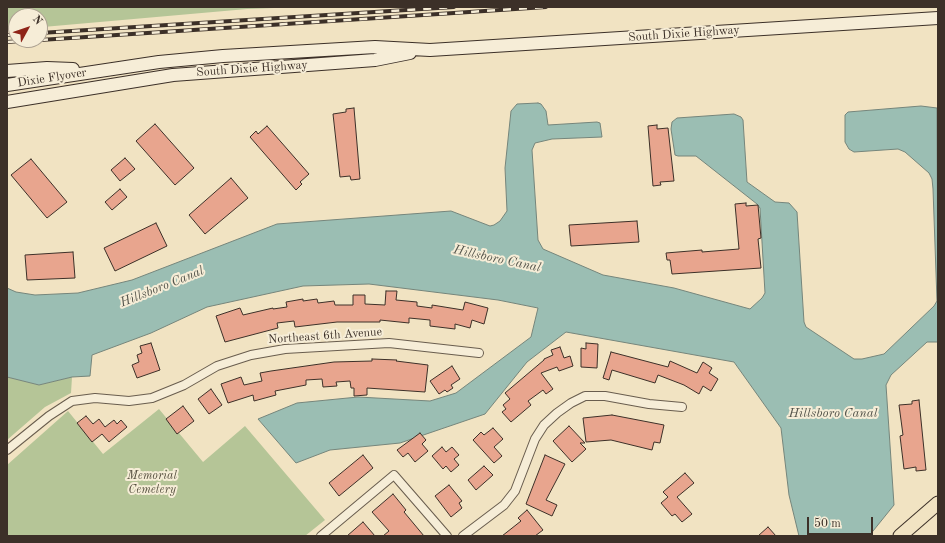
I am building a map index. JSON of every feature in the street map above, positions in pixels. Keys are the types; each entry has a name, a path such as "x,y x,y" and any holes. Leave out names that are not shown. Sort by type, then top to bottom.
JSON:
{"main road":[{"name":"South Dixie Highway","path":"98,71 191,59 374,47 430,50 938,18"},
{"name":"South Dixie Highway","path":"75,90 174,75 375,60 430,50"},
{"path":"7,71 47,68 98,71"},
{"path":"75,90 78,84 98,71"},
{"name":"Dixie Flyover","path":"7,85 98,71"},
{"name":"Dixie Flyover","path":"7,102 75,90"},
{"path":"900,536 938,503"}],"street":[{"name":"Northeast 6th Avenue","path":"7,450 49,416 72,401 95,398 130,401 152,398 184,385 217,366 252,355 285,350 389,343 479,353"},
{"path":"463,536 504,505 515,491 535,439 544,425 571,403 585,396 605,396 649,404 682,407"},
{"path":"321,536 394,475 447,536"}],"green space":[{"path":"7,7 301,7 247,9 48,27 48,8 8,8 7,27"},
{"path":"7,377 39,385 72,377 71,393 45,407 7,440"},
{"name":"Memorial Cemetery","path":"159,409 203,462 245,426 325,520 305,536 7,536 7,465 68,411 103,454"}],"water":[{"name":"Hillsboro Canal","path":"517,104 541,104 546,111 548,125 597,122 600,123 602,137 552,139 535,143 532,150 538,240 543,249 603,275 674,288 750,309 762,298 765,293 760,208 757,204 696,156 675,155 671,129 672,122 677,118 734,114 741,117 743,120 747,182 775,202 789,203 797,212 804,322 806,327 854,359 862,359 884,354 934,306 937,301 933,189 932,179 929,173 905,152 898,149 854,152 849,149 845,142 845,115 848,112 921,106 937,108 938,342 927,342 891,375 886,385 894,505 869,536 799,536 789,495 781,428 734,362 566,332 527,362 485,414 400,443 330,450 296,463 258,419 297,403 358,397 430,401 456,393 531,337 538,308 498,300 369,284 303,286 207,307 151,333 92,355 90,376 72,377 39,385 7,377 7,288 16,292 35,295 78,293 132,280 277,224 451,211 490,226 494,225 500,221 507,211 505,168 511,111"}],"building":[{"path":"354,108 360,179 351,180 350,176 340,177 333,114 346,112 346,109"},
{"path":"155,124 194,168 175,185 136,141"},
{"path":"657,125 657,129 668,128 674,181 660,182 661,185 653,186 648,126"},
{"path":"267,126 309,174 300,182 302,184 296,190 250,137 256,131 258,134"},
{"path":"125,158 135,169 120,181 111,170"},
{"path":"31,159 67,202 47,218 11,175"},
{"path":"231,178 248,198 205,234 189,215"},
{"path":"120,189 127,197 112,210 105,202"},
{"path":"746,203 746,206 758,205 761,238 758,239 761,268 672,274 670,260 667,260 666,253 739,249 735,204"},
{"path":"637,221 639,242 571,246 569,225"},
{"path":"156,223 167,246 115,271 104,248"},
{"path":"73,252 75,278 27,280 25,255"},
{"path":"386,291 397,291 396,300 417,302 417,306 432,308 432,305 463,310 465,302 488,308 484,324 472,320 470,328 455,324 455,329 430,326 430,320 409,318 409,323 380,320 380,322 337,322 295,327 294,321 277,323 278,328 225,342 216,316 240,308 243,315 273,308 287,307 286,302 303,299 303,301 317,299 318,303 334,301 335,305 353,305 353,295 365,295 365,304 385,305"},
{"path":"151,343 160,370 137,378 132,365 139,362 137,355 142,353 140,346"},
{"path":"586,343 598,344 597,368 581,367 581,348 586,349"},
{"path":"560,347 564,358 570,356 573,366 559,371 557,367 541,373 553,389 546,394 543,390 528,401 531,405 511,422 502,412 506,409 503,405 510,399 505,393 544,359 553,355 551,350"},
{"path":"611,352 668,367 670,361 697,373 703,362 712,368 709,373 718,379 711,391 703,386 699,394 684,385 658,375 655,383 612,370 609,380 603,378"},
{"path":"372,359 397,360 396,361 428,365 425,392 367,388 367,395 354,396 354,388 351,388 350,381 336,382 337,386 323,387 322,379 306,380 306,385 275,391 276,395 254,401 253,395 228,403 221,384 241,377 244,385 262,381 260,373 334,362 372,361"},
{"path":"452,366 460,379 451,385 453,388 447,392 445,390 439,394 430,381"},
{"path":"211,389 222,405 209,414 198,399"},
{"path":"919,400 926,470 916,471 916,467 904,469 900,436 903,435 899,405 912,404 912,401"},
{"path":"183,406 194,421 177,434 166,419"},
{"path":"612,415 664,425 660,443 654,442 652,450 611,440 586,442 583,418"},
{"path":"86,416 93,424 99,419 105,427 114,420 117,424 121,420 127,427 109,442 102,434 92,442 77,423"},
{"path":"569,426 585,443 580,443 586,449 572,462 553,441"},
{"path":"493,428 503,439 494,447 502,456 494,463 473,440 481,432 484,435"},
{"path":"420,433 426,440 422,444 428,451 415,462 408,453 403,457 397,450"},
{"path":"442,447 446,452 452,447 459,455 454,459 459,465 451,472 446,466 443,469 432,456"},
{"path":"363,455 373,468 339,496 329,483"},
{"path":"545,455 565,464 546,500 557,505 552,516 526,504"},
{"path":"484,466 493,475 476,490 468,480"},
{"path":"685,473 694,483 677,497 692,514 682,522 675,514 672,516 661,503 668,497 663,492"},
{"path":"449,485 462,501 459,503 462,508 451,517 435,496"},
{"path":"393,494 406,510 404,512 424,536 383,536 389,531 372,512"},
{"path":"527,510 543,530 535,536 502,536 521,521 518,518"},
{"path":"363,522 375,536 347,536"},
{"path":"768,527 776,536 758,536"}],"railway":[{"path":"48,32 454,7"},
{"path":"48,39 546,7"}]}
